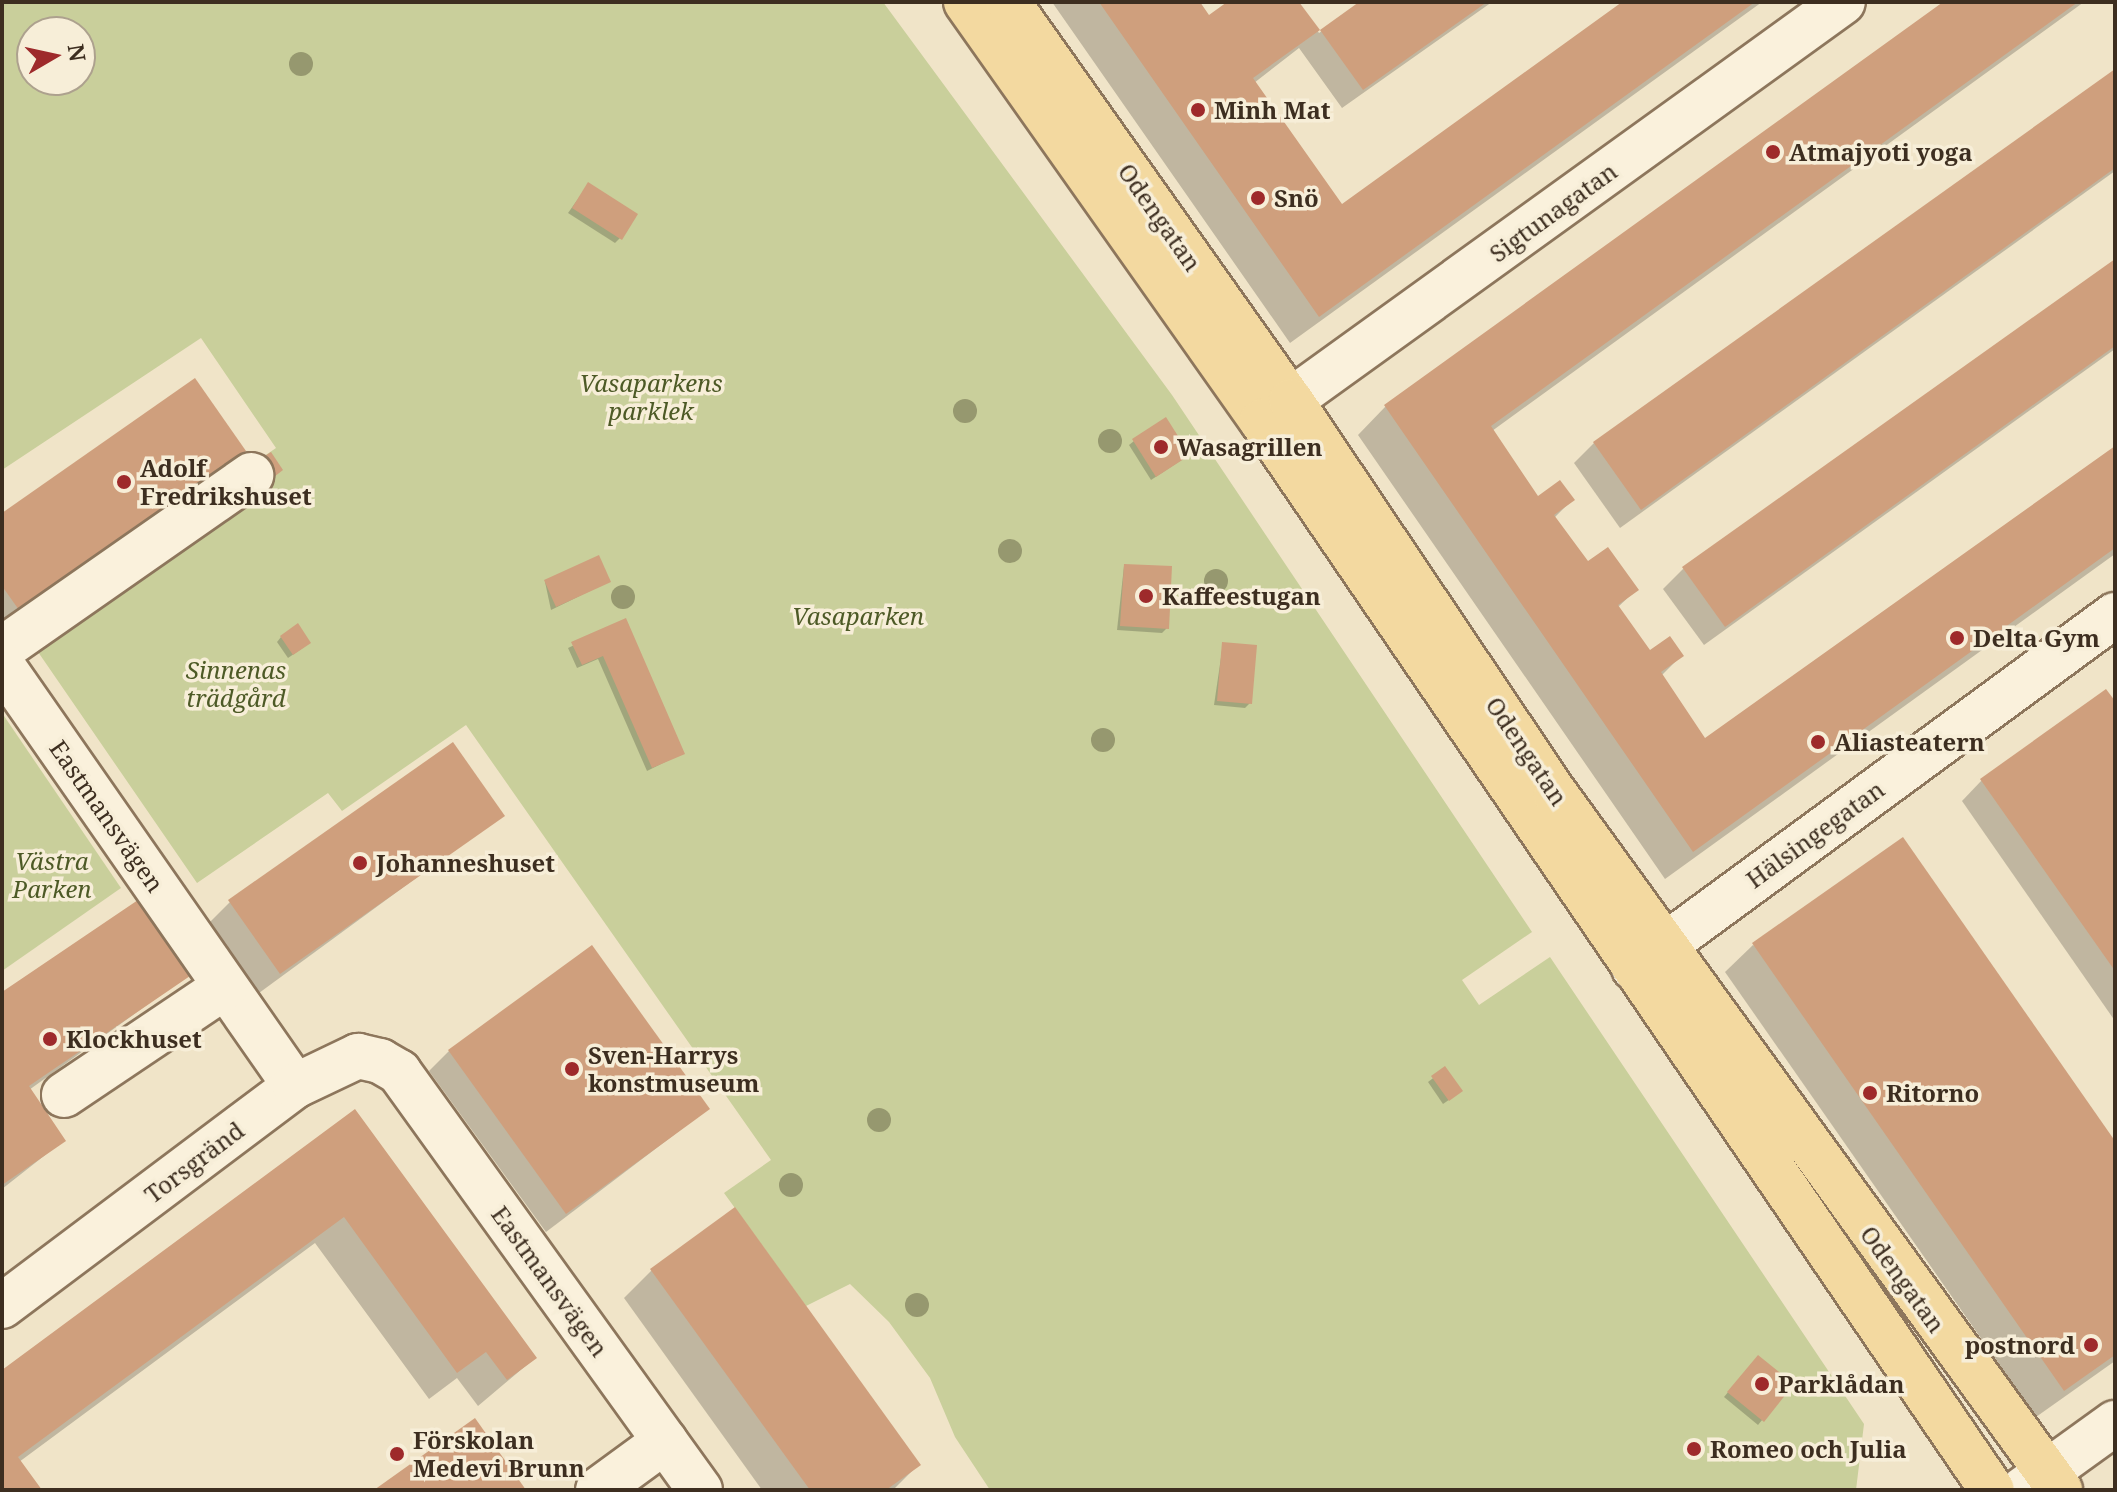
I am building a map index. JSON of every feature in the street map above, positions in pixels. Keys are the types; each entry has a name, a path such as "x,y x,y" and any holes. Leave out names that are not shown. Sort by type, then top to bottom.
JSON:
{"main road":[{"name":"Odengatan","path":"966,2 1276,411"},
{"name":"Odengatan","path":"1008,2 1276,411 1648,958 1992,1490"},
{"name":"Odengatan","path":"1648,958 2043,1484"}],"street":[{"name":"Sigtunagatan","path":"1276,411 1843,2"},
{"path":"2,649 251,475"},
{"name":"Hälsingegatan","path":"1648,958 2115,615"},
{"name":"Eastmansvägen","path":"2,665 295,1086"},
{"path":"64,1095 225,987"},
{"name":"Torsgränd","path":"2,1306 295,1086 358,1056 399,1072"},
{"name":"Eastmansvägen","path":"399,1072 700,1490"},
{"path":"2043,1484 2115,1423"},
{"path":"598,1490 665,1441"}],"green space":[{"name":"Vasaparken","path":"2,2 883,2 1172,395 1532,932 1462,980 1479,1005 1550,957 1864,1424 1856,1490 990,1490 955,1437 930,1378 889,1322 850,1284 806,1306 724,1193 771,1160 466,725 342,811 328,793 197,883 36,649 273,485 257,461 276,448 201,338 2,470"},
{"name":"Västra Parken","path":"2,713 121,888 2,971"}],"building":[{"path":"1099,2 1200,2 1209,15 1227,2 1299,2 1320,30 1253,78 1342,204 1622,2 1755,2 1319,317"},
{"path":"1359,2 1487,2 1363,90 1320,30"},
{"path":"1943,2 2078,2 1491,426 1538,496 1560,480 1575,500 1554,515 1588,561 1608,547 1639,590 1618,605 1650,650 1670,636 1684,656 1661,672 1705,738 2115,446 2115,548 1693,852 1384,405"},
{"path":"2115,69 2115,168 1641,510 1593,442"},
{"path":"588,182 638,214 622,240 572,208"},
{"path":"2115,259 2115,346 1725,627 1682,567"},
{"name":"Adolf Fredrikshuset","path":"195,378 246,451 19,610 2,586 2,513"},
{"name":"Wasagrillen","path":"1166,417 1190,455 1156,477 1132,439"},
{"path":"271,452 283,470 270,480 257,461"},
{"path":"599,555 611,582 556,607 544,580"},
{"name":"Kaffeestugan","path":"1124,564 1172,566 1169,629 1120,626"},
{"path":"626,618 685,754 652,768 603,656 582,665 571,642"},
{"path":"298,623 311,643 293,655 280,636"},
{"path":"1222,642 1257,645 1252,704 1217,701"},
{"path":"2106,689 2115,701 2115,971 1980,779"},
{"name":"Johanneshuset","path":"453,742 505,816 280,974 228,900"},
{"path":"1903,837 2115,1141 2115,1355 2064,1391 1752,943"},
{"name":"Klockhuset","path":"138,900 190,976 29,1086 66,1141 2,1185 2,992"},
{"name":"Sven-Harrys konstmuseum","path":"592,945 710,1109 566,1214 448,1050"},
{"path":"1445,1066 1463,1091 1449,1101 1431,1076"},
{"path":"355,1109 537,1358 507,1380 486,1352 457,1373 344,1217 18,1457 42,1490 2,1490 2,1370"},
{"path":"735,1207 921,1465 886,1490 810,1490 650,1269"},
{"path":"1758,1355 1794,1384 1764,1422 1727,1392"},
{"path":"475,1418 526,1490 374,1490"}],"place":[{"name":"Minh Mat","path":"1198,110"},
{"name":"Atmajyoti yoga","path":"1773,152"},
{"name":"Snö","path":"1258,198"},
{"name":"Wasagrillen","path":"1161,447"},
{"name":"Adolf Fredrikshuset","path":"124,482"},
{"name":"Kaffeestugan","path":"1146,596"},
{"name":"Delta Gym","path":"1957,638"},
{"name":"Aliasteatern","path":"1818,742"},
{"name":"Johanneshuset","path":"360,863"},
{"name":"Klockhuset","path":"50,1039"},
{"name":"Sven-Harrys konstmuseum","path":"572,1069"},
{"name":"Ritorno","path":"1870,1093"},
{"name":"postnord","path":"2091,1345"},
{"name":"Parklådan","path":"1762,1384"},
{"name":"Romeo och Julia","path":"1694,1449"},
{"name":"Förskolan Medevi Brunn","path":"397,1454"}],"park label":[{"name":"Vasaparkens parklek","path":"651,397"},
{"name":"Sinnenas trädgård","path":"236,684"}]}
